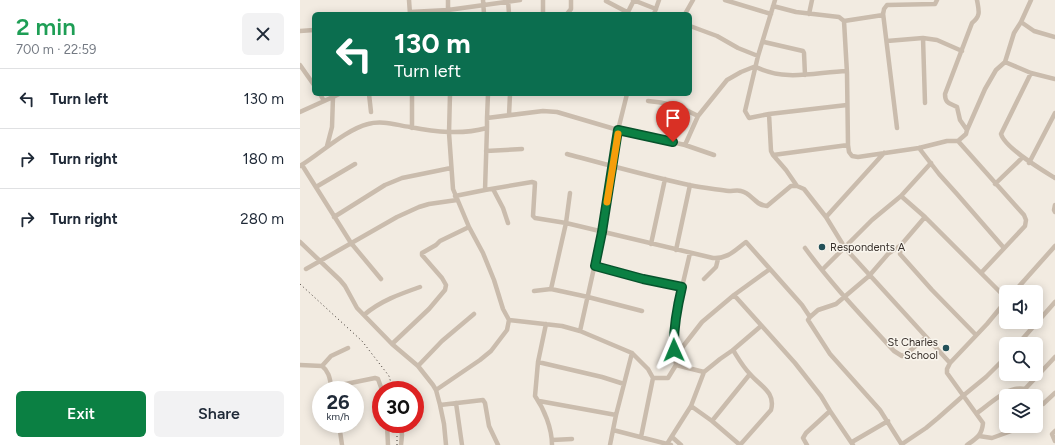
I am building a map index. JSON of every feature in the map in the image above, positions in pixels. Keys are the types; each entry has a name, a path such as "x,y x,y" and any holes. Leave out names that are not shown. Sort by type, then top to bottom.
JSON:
{"street":[{"path":"409,0 410,12"},
{"path":"448,0 448,12 520,0"},
{"path":"483,0 484,12"},
{"path":"543,0 543,12"},
{"path":"569,12 571,9 571,0"},
{"path":"606,1 625,12 628,12 634,0 655,12 659,0"},
{"path":"686,12 693,0"},
{"path":"725,0 771,14"},
{"path":"775,0 764,42 758,56 745,111 749,118 769,114 847,105"},
{"path":"809,14 812,0"},
{"path":"773,6 796,12 839,17 844,21 883,16 884,9 887,5 904,2 935,4 937,0"},
{"path":"967,130 960,120 957,107 947,103 945,94 972,23 977,18 979,11 977,0"},
{"path":"844,21 847,71 848,144 849,152 852,156 858,157 920,148 947,141 958,141 966,134 985,89 996,70 1005,62 1014,33 1031,0"},
{"path":"508,1 509,12"},
{"path":"883,13 897,128"},
{"path":"1021,22 1034,31 1055,36"},
{"path":"692,27 717,36 738,48 758,56"},
{"path":"300,31 312,30"},
{"path":"887,41 923,38 937,40 962,51"},
{"path":"923,38 925,103"},
{"path":"764,42 803,51 804,75"},
{"path":"1005,62 1031,73 1055,79"},
{"path":"300,65 312,82"},
{"path":"685,145 698,116 727,80 741,72 756,66 784,76 847,71"},
{"path":"1031,73 1001,134 1004,141 1029,163 1055,178"},
{"path":"321,96 324,101"},
{"path":"369,96 371,112"},
{"path":"412,96 412,128"},
{"path":"436,390 491,351 507,330 509,320 503,309 494,280 483,253 469,227 464,212 453,189 449,133 450,96"},
{"path":"485,190 488,96"},
{"path":"509,115 510,96"},
{"path":"580,331 602,232 618,130 627,96"},
{"path":"300,112 333,97 332,127 328,146"},
{"path":"648,101 657,101 677,106 698,116"},
{"path":"488,118 543,111 557,112 618,130 685,145 714,155"},
{"path":"1029,163 1055,113"},
{"path":"769,114 771,151 797,186"},
{"path":"381,279 351,243 301,165 356,129 366,124 376,122 386,122 412,128 449,133 487,128"},
{"path":"958,141 1024,215 1026,220 1025,226 981,274"},
{"path":"773,155 848,144"},
{"path":"920,148 930,163 1004,248"},
{"path":"486,151 522,149"},
{"path":"826,217 885,153"},
{"path":"567,154 690,185 741,191 746,193 759,205 767,206 791,186 797,186 804,189 826,217 845,248 950,363"},
{"path":"995,184 1023,157"},
{"path":"822,270 872,220 901,196 930,163"},
{"path":"316,187 355,164"},
{"path":"334,217 385,186 402,178 451,168"},
{"path":"651,244 665,179"},
{"path":"306,269 321,262 351,243 398,217 419,207 485,190 532,182 535,183 533,216 535,218 566,223 676,250 718,258 729,256 746,242 810,317"},
{"path":"676,250 690,185"},
{"path":"493,189 503,208 508,223"},
{"path":"551,289 566,223 570,192"},
{"path":"901,196 926,217 999,292"},
{"path":"1055,205 1055,212"},
{"path":"926,217 901,245 888,254 870,276 836,304 818,310 808,320 830,354 875,404 888,421 902,445 926,428 986,377 999,364"},
{"path":"392,344 429,309 445,290 446,285 442,278 422,255 422,253 440,241 469,227"},
{"path":"300,242 345,286 353,302 364,315 392,344 418,366 429,379 436,390 440,405 446,445"},
{"path":"901,245 900,254 911,268 976,335"},
{"path":"1020,285 1055,246"},
{"path":"806,248 845,297 899,354 902,356 905,355 926,337"},
{"path":"653,378 670,377 676,364 673,337 676,313 690,253"},
{"path":"704,279 716,267 718,258"},
{"path":"595,266 643,279 682,287"},
{"path":"674,350 681,349 702,322 734,295 770,269"},
{"path":"364,315 380,303 398,294 420,287"},
{"path":"534,291 551,289 642,311"},
{"path":"734,295 795,363 821,396 830,412 853,444 888,421"},
{"path":"1024,337 1055,302"},
{"path":"967,445 979,436 983,428 983,423 947,373 947,369 950,363 999,307"},
{"path":"418,366 442,341 474,314"},
{"path":"509,320 562,326 580,331 632,353 648,369 653,378 641,437"},
{"path":"546,324 534,388 535,396 539,401 546,418 552,442 572,439"},
{"path":"613,430 669,445 672,437 691,406 704,372 761,326"},
{"path":"322,366 331,356 348,348"},
{"path":"691,406 712,421 740,445 771,410 773,403 770,395 750,374 733,350"},
{"path":"610,445 632,353"},
{"path":"1014,389 1025,389 1055,358"},
{"path":"538,362 602,377 624,384"},
{"path":"676,364 704,372"},
{"path":"300,365 322,366 329,373 331,381"},
{"path":"712,421 750,374"},
{"path":"362,381 375,378 380,381"},
{"path":"1043,404 1055,393"},
{"path":"977,413 999,398"},
{"path":"440,405 483,400 485,403 489,426 498,445"},
{"path":"539,401 616,415"},
{"path":"456,403 462,445"},
{"path":"807,445 803,438 806,433 830,412"},
{"path":"1055,431 1052,434 1055,441"},
{"path":"340,433 342,445"},
{"path":"387,433 388,445"},
{"path":"401,445 402,433"},
{"path":"979,436 992,438 1006,433"},
{"path":"672,437 681,445"}],"railway":[{"path":"300,284 362,341 389,376 390,381"},
{"path":"397,433 397,445"}],"slow traffic":[{"path":"607,202 618,134"}],"place":[{"name":"Respondents A","path":"822,247"},
{"name":"St Charles School","path":"946,348"}],"route":[{"path":"673,142 618,130 602,232 595,266 643,279 682,287 676,313 673,337 674,350"}]}
